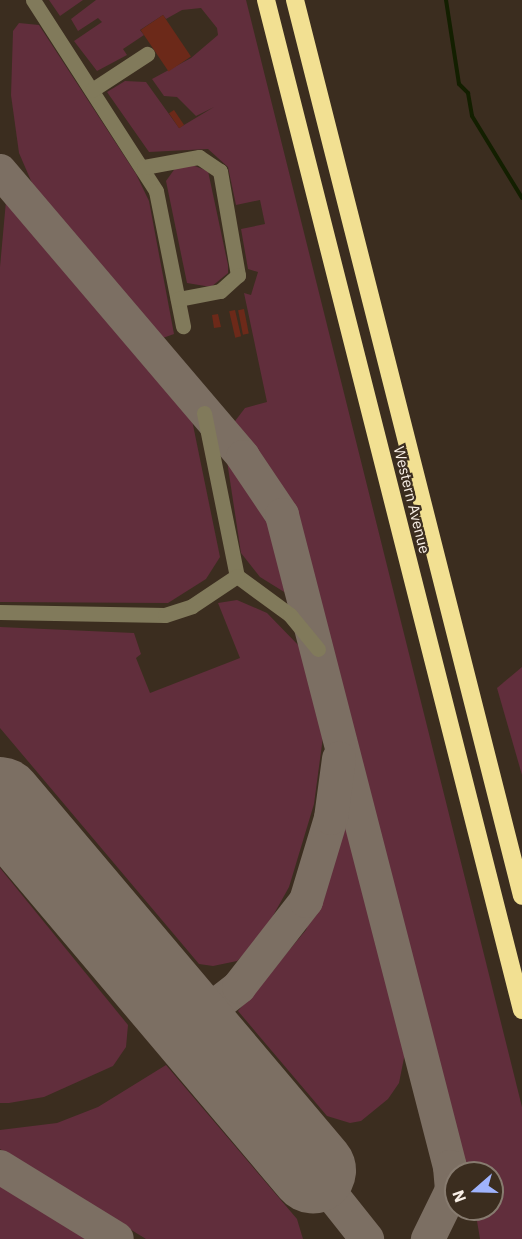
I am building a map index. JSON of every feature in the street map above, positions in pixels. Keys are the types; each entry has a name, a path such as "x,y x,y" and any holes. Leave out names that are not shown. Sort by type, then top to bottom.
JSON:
{"highway":[{"name":"Western Avenue","path":"266,0 522,1010"},
{"name":"Western Avenue","path":"295,0 522,896"}],"lane":[{"path":"33,0 144,167 156,191 183,326"},
{"path":"92,90 147,54"},
{"path":"144,167 199,157 220,171 240,261 238,275 220,291 178,299"},
{"path":"204,413 237,576 290,615 318,649"},
{"path":"0,612 165,615 192,606 237,576"}],"shaded area":[{"path":"49,0 83,0 60,16"},
{"path":"96,0 246,0 522,1107 522,1239 480,1239 477,1221 504,1221 504,1161 462,1161 298,520 273,473 232,425 245,408 267,402 244,293 251,295 258,272 248,269 241,229 265,224 260,200 236,205 228,167 208,149 149,152 107,92 125,81 146,82 179,128 214,107 196,116 177,97 164,96 152,79 191,58 218,35 217,28 201,8 182,10 166,19 163,15 140,30 144,35 123,49 127,55 97,71 74,41 102,22 98,18 78,31 71,19"},
{"path":"19,23 39,25 136,174 149,201 174,334 160,339 35,190 19,153 11,95 13,31"},
{"path":"192,165 208,171 228,265 228,273 211,287 187,283 166,181 176,167"},
{"path":"6,201 192,420 220,557 206,579 168,603 0,602 0,267"},
{"path":"227,461 267,520 289,595 260,577 241,553"},
{"path":"237,600 267,613 301,648 323,737 314,804 289,887 260,939 237,961 213,966 199,964 0,728 0,627 134,633 141,654 136,658 150,693 240,658 218,603"},
{"path":"522,667 522,775 497,688"},
{"path":"344,819 405,1053 399,1083 388,1099 361,1121 350,1123 327,1116 238,1011 306,930"},
{"path":"0,868 128,1025 126,1047 113,1066 44,1097 9,1103 0,1103"},
{"path":"166,1065 297,1219 303,1239 146,1239 0,1149 0,1130 57,1123 98,1107"},
{"path":"0,1185 86,1239 0,1239"}],"building":[{"path":"163,15 191,56 169,72 141,30"},
{"path":"174,110 184,125 179,128 169,113"},
{"path":"244,309 249,334 243,335 238,310"},
{"path":"235,310 241,336 235,338 229,311"},
{"path":"218,314 221,327 214,328 212,315"}],"waterway":[{"path":"446,0 459,84 468,93 472,116 522,198"}],"taxiway":[{"path":"0,171 243,457 282,515 450,1167 452,1190 428,1239"},
{"path":"162,991 187,1007 215,1006 239,987 306,901 331,818 339,759"},
{"path":"0,1167 117,1239"},
{"path":"313,1171 367,1239"}],"runway":[{"path":"0,800 313,1171"}]}
